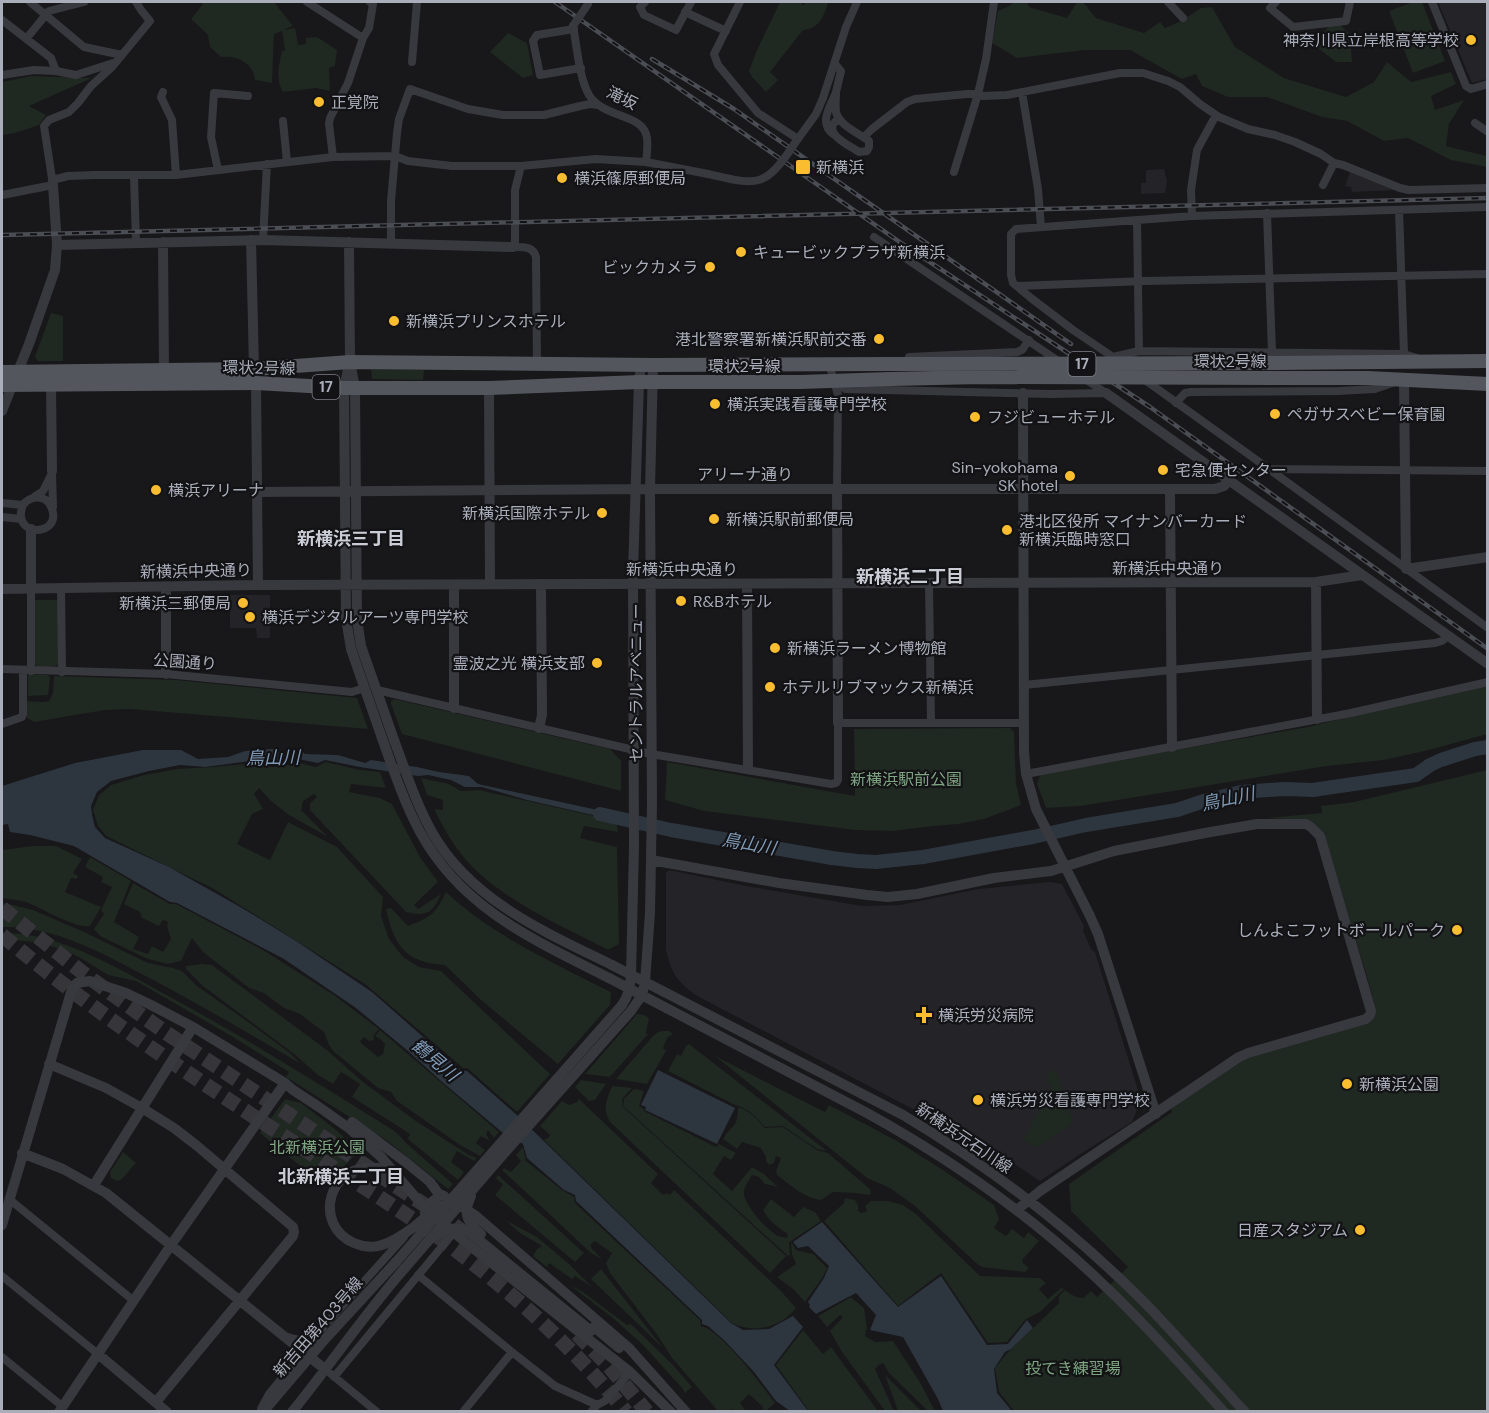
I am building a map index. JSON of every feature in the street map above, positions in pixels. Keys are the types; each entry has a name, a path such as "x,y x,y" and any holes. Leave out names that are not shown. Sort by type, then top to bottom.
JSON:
{"main road":[{"name":"環状2号線","path":"7,385 255,376 350,362 647,365 1273,358 1488,361"},
{"name":"環状2号線","path":"2,372 164,370 255,376 349,388 489,388 639,382 800,382 981,377 1404,379 1488,384"}],"street":[{"path":"30,2 84,47 119,58"},
{"path":"26,39 49,11 84,2"},
{"path":"2,411 7,385 18,371 55,270 57,245 52,182 44,126 49,120 69,112 150,21 136,2"},
{"path":"307,2 363,38"},
{"path":"333,157 330,118 348,83 363,38 369,28 372,4 370,2"},
{"path":"412,62 417,2"},
{"path":"581,68 540,75 533,41 537,35 574,27 588,2"},
{"path":"645,2 640,7 644,15 676,30 691,2"},
{"path":"740,2 714,54 718,65 758,113 797,141"},
{"path":"2,195 68,177 176,175 333,157 394,156 408,161 435,165 521,166 596,159 646,162 745,182 762,180 775,171 816,114 857,2"},
{"path":"954,172 978,94 986,59 994,2"},
{"path":"1168,2 1183,18"},
{"path":"1276,2 1270,8 1293,27 1346,21 1350,2"},
{"path":"1432,2 1466,86 1471,89 1488,84"},
{"path":"686,12 726,31"},
{"path":"2,20 51,58 56,71"},
{"name":"滝坂","path":"574,27 586,88 598,105 644,128 647,138 646,162"},
{"path":"2,75 34,70 76,75 119,58"},
{"path":"835,64 841,71 826,117 827,127 833,134 859,152 867,151 869,141 839,121 836,114 836,92"},
{"path":"864,137 907,102 978,94 991,96 1120,73 1143,73 1180,87 1216,115 1248,129 1295,142 1334,163 1400,188 1409,190 1488,188"},
{"path":"391,243 394,156 399,119 410,89 468,109 503,115 544,115 590,104 598,105"},
{"path":"163,92 161,97 172,120 176,175"},
{"path":"1022,92 1038,189 1041,227"},
{"path":"218,170 211,137 214,93 248,96"},
{"path":"1192,216 1191,190 1197,150 1216,115"},
{"path":"283,121 287,162"},
{"path":"833,134 832,124 839,121"},
{"path":"1475,123 1488,132"},
{"path":"1323,184 1334,163"},
{"path":"258,585 255,376 257,240 267,164"},
{"path":"513,247 515,242 515,189 521,166"},
{"path":"134,176 136,243"},
{"path":"1487,627 1073,330 1014,283 1011,275 1011,234 1016,229 1192,216 1488,207"},
{"path":"1399,210 1404,354"},
{"path":"1267,213 1273,358"},
{"path":"1137,220 1139,351"},
{"path":"874,237 1106,393 1488,664"},
{"path":"57,245 257,240 531,249 536,257 537,364"},
{"path":"163,242 164,370"},
{"path":"349,242 351,585"},
{"path":"1018,286 1139,281 1488,274"},
{"path":"786,364 806,358 914,357 1017,352 1022,350 1029,340"},
{"path":"1113,357 1139,351 1273,358 1404,354 1433,362"},
{"path":"377,690 651,754 836,783 838,780 838,394 829,364"},
{"name":"セントラルアベニュー","path":"630,989 634,846 635,490 639,382 647,365"},
{"name":"セントラルアベニュー","path":"642,995 649,945 651,854 650,489 653,382 647,365"},
{"path":"1176,403 1185,393 1191,392 1357,390 1375,388 1404,379 1406,569"},
{"path":"835,380 845,389 1106,393"},
{"path":"51,385 53,510 52,520 46,528 31,529 23,523 20,512 28,500 43,491 52,471"},
{"path":"489,388 490,584"},
{"path":"1023,393 1024,752 1026,774 1037,811 1090,916 1103,948 1156,1114"},
{"path":"1269,469 1488,471"},
{"name":"アリーナ通り","path":"257,492 1215,489 1224,486 1229,480"},
{"path":"1170,489 1172,747"},
{"path":"34,498 44,499 53,510"},
{"path":"2,503 23,506"},
{"path":"2,517 21,519"},
{"path":"2,724 22,717 23,714 31,588 31,529"},
{"path":"1406,569 1488,557"},
{"name":"新横浜中央通り","path":"2,589 258,585 1316,582 1362,575"},
{"path":"1316,582 1317,720"},
{"path":"929,583 931,723"},
{"path":"539,728 542,715 541,584"},
{"path":"747,584 748,769"},
{"name":"新横浜元石川線","path":"351,585 346,619 348,639 364,688 418,830 440,864 458,885 484,907 515,928 902,1132 972,1178 1017,1210 1108,1289 1224,1412"},
{"name":"新横浜元石川線","path":"351,585 359,636 410,783 428,824 445,853 465,877 510,912 542,930 903,1115 962,1152 1029,1200 1094,1254 1144,1302 1245,1412"},
{"path":"454,585 454,708"},
{"path":"166,586 166,674"},
{"path":"61,588 62,672"},
{"path":"1024,685 1435,644 1448,636"},
{"name":"公園通り","path":"2,669 166,674 352,692 364,688"},
{"path":"1026,774 1317,720 1488,682"},
{"path":"838,723 1024,723"},
{"path":"651,854 779,883 888,897 917,894 994,878 1051,871 1114,851 1257,824 1306,824 1311,826 1320,836 1371,1011 1370,1015 1366,1019 1239,1057 1017,1210"},
{"path":"2,1225 72,989 77,983 90,981 126,993 193,1027 285,1083 351,1129 381,1157 426,1209 630,1372 671,1412"},
{"path":"627,1008 630,989"},
{"path":"400,1266 627,1008 642,995"},
{"path":"94,1185 193,1027"},
{"path":"49,1064 106,1088 174,1128 293,1227 293,1236 156,1402"},
{"path":"2,1357 60,1409 223,1169 285,1083"},
{"path":"285,1083 295,1086 354,1124 430,1182 438,1193 476,1216 617,1337 647,1366 685,1412"},
{"path":"22,1153 63,1169 94,1185 117,1201 377,1412"},
{"path":"405,1186 378,1168 363,1167 348,1172 333,1190 330,1204 336,1227 348,1240 358,1245 381,1245 402,1235 451,1193 470,1187"},
{"path":"431,1238 470,1187"},
{"path":"470,1187 466,1211 473,1227 592,1329 676,1412"},
{"path":"307,1355 316,1337 416,1224 434,1199 446,1196"},
{"path":"9,1199 134,1300"},
{"path":"400,1266 439,1233 450,1228 470,1232 641,1369 685,1412"},
{"path":"330,1373 454,1232"},
{"name":"新吉田第403号線","path":"261,1412 307,1355 358,1301 400,1266"},
{"name":"新吉田第403号線","path":"292,1412 330,1373 400,1266"},
{"path":"2,1275 167,1412"},
{"path":"418,1275 555,1386 594,1408 605,1401 630,1372"},
{"path":"280,1333 302,1341 316,1337"},
{"path":"463,1412 512,1352"}],"shaded area":[{"name":"神奈川県立岸根高等学校","path":"1438,2 1487,2 1487,79 1472,83"},
{"path":"1164,169 1167,181 1165,193 1141,194 1141,183 1146,183 1146,170"},
{"path":"1350,172 1399,190 1352,192 1351,187 1345,186"},
{"name":"横浜デジタルアーツ専門学校","path":"230,595 270,595 270,638 257,638 256,628 230,628"},
{"name":"横浜労災病院","path":"669,870 862,906 900,905 978,889 1051,882 1062,884 1084,926 1083,931 1091,949 1095,952 1141,1100 1132,1122 1040,1181 1010,1161 1011,1159 1000,1154 990,1159 909,1107 699,997 686,988 676,977 666,950 666,873"}],"green space":[{"path":"200,2 274,2 293,26 283,30 295,28 298,45 306,44 306,38 317,37 337,50 335,66 329,68 330,91 316,88 283,92 278,77 282,51 285,50 282,31 274,34 272,83 255,80 251,69 243,61 232,57 221,57 210,47 208,35 191,19 203,4"},
{"path":"780,2 800,2 803,5 807,2 828,2 817,24 803,30 770,72 778,80 766,92 749,71"},
{"path":"1015,2 1027,2 1029,7 1067,18 1077,2 1083,2 1096,18 1144,33 1160,22 1165,28 1201,8 1212,7 1235,47 1284,78 1346,97 1374,82 1387,62 1411,82 1451,72 1456,84 1431,96 1435,110 1464,100 1449,124 1446,146 1487,156 1487,167 1451,160 1408,138 1384,141 1347,121 1322,117 1267,97 1228,97 1202,86 1196,74 1182,79 1130,50 1085,50 1017,58 992,43 998,11"},
{"path":"1413,2 1422,2 1445,61 1413,73 1389,11"},
{"path":"1340,25 1350,34 1352,62 1336,62 1314,45 1329,26"},
{"path":"508,33 527,43 533,75 523,78 490,52"},
{"path":"31,76 92,78 29,106 46,115 39,125 2,135 2,82"},
{"path":"51,313 63,316 63,361 38,361 35,357"},
{"path":"371,369 424,370 423,380 372,379"},
{"path":"34,600 58,600 58,664 56,666 38,667 35,664"},
{"path":"28,674 48,675 50,678 48,695 28,696"},
{"path":"54,676 176,680 357,698 368,729 130,709 105,710 34,722 27,718 26,701 49,701 53,693"},
{"path":"1487,683 1487,734 1429,750 1384,760 1327,766 1081,806 1046,808 1037,784 1041,773 1308,727"},
{"path":"394,699 610,749 621,761 621,791 402,734 391,704"},
{"name":"新横浜駅前公園","path":"1010,728 1014,732 1016,783 1021,805 984,819 893,831 855,830 704,811 665,800 667,762 855,796 854,729"},
{"path":"326,762 380,772 386,788 351,784 349,792 380,798 392,804 420,857 438,882 414,905 418,909 441,894 432,909 424,914 406,912 310,810 310,803 317,797 314,794 303,801 301,810 328,837 289,815 259,788 254,794 263,809 252,814 237,844 270,860 288,822 337,847 383,897 381,916 389,939 403,957 419,967 441,971 550,1074 517,1112 365,984 214,889 106,836 98,826 93,810 99,795 111,785 144,775 177,769 256,763 273,767 299,763 316,767"},
{"name":"新横浜公園","path":"1487,770 1487,1411 1014,1411 999,1392 995,1368 1007,1353 1059,1303 1059,1296 1065,1290 1083,1298 1091,1291 1097,1297 1128,1267 1071,1211 1069,1184 1172,1112 1171,1108 1243,1059 1375,1016 1367,977 1324,835 1328,833 1324,834 1315,823 1307,820 1267,818 1322,813 1321,806 1354,802"},
{"path":"421,778 449,784 461,791 479,790 616,821 618,832 584,826 580,838 617,847 619,944 608,950 533,911 481,875 457,848 434,809 443,810 443,800 427,795"},
{"path":"56,846 82,859 73,873 78,876 77,879 71,878 65,892 101,907 90,926 67,921 26,902 2,898 2,850"},
{"path":"90,857 131,881 114,922 139,937 133,949 148,954 152,946 163,952 171,939 168,922 163,920 159,926 142,918 140,912 124,904 133,883 263,950 334,995 379,1029 373,1036 374,1040 369,1041 364,1037 360,1042 378,1057 383,1054 385,1044 375,1036 380,1030 499,1132 494,1138 488,1130 486,1134 490,1141 481,1136 476,1143 485,1150 480,1156 460,1145 397,1101 391,1092 378,1088 333,1051 324,1032 300,1014 284,1008 264,993 249,988 203,952 192,938 181,961 168,964 148,959 100,936 94,929 104,914 101,910 112,887 101,882 103,877 85,867"},
{"path":"446,892 464,908 504,935 611,992 610,1005 558,1064 481,1000 445,965 420,961 404,950 398,942 386,909 391,908 408,926 432,914"},
{"path":"2,903 33,910 148,963 182,971 197,986 290,1053 301,1064 137,971 81,944 42,932 2,927"},
{"path":"2,933 24,934 69,946 155,988 393,1130 453,1184 448,1189 386,1140 286,1077 289,1072 136,981 108,975 64,950 36,942 2,939"},
{"path":"212,965 327,1050 363,1082 416,1121 477,1158 474,1161 457,1151 451,1162 464,1172 458,1180 409,1140 410,1134 352,1097 360,1084 341,1072 333,1084 318,1075 294,1054 203,986 186,969 186,966"},
{"path":"637,1014 649,1018 646,1033 648,1034 610,1077 585,1074"},
{"path":"663,1031 673,1034 667,1038 663,1048 666,1051 647,1084 616,1079 652,1037"},
{"path":"689,1044 827,1151 817,1149 783,1126 765,1127 744,1109 668,1071 677,1054 681,1056"},
{"path":"715,1056 825,1112 829,1105 897,1141 943,1170 994,1205 999,1219 994,1228 1006,1236 1012,1229 1024,1238 1028,1232 1039,1241 1022,1260 1029,1268 1025,1272 982,1267 976,1263 915,1206 890,1188 867,1178"},
{"path":"1056,1070 1073,1123 1037,1148 1023,1140 1051,1089 1045,1074"},
{"path":"581,1080 606,1084 595,1100 589,1101 575,1087"},
{"path":"612,1086 632,1088 623,1098 622,1106 786,1256 770,1273 611,1123 606,1109"},
{"path":"634,1089 644,1091 639,1106 644,1111 716,1147 719,1144 736,1153 731,1160 724,1156 713,1174 732,1191 752,1167 778,1187 765,1184 759,1177 752,1175 744,1191 752,1210 773,1233 787,1238 788,1234 774,1224 763,1210 771,1199 794,1217 803,1207 815,1212 821,1221 789,1242 790,1255 788,1256 623,1106 624,1099"},
{"name":"北新横浜公園","path":"285,1099 301,1103 359,1151 325,1186 260,1133"},
{"path":"579,1099 658,1174 651,1183 663,1195 667,1193 670,1195 674,1190 782,1292 796,1308 790,1315 766,1327 749,1328 732,1323 544,1140 550,1135 540,1126 562,1101 569,1105"},
{"path":"738,1107 750,1113 765,1128 783,1127 817,1150 828,1153 870,1189 871,1193 869,1195 833,1192 821,1200 809,1197 798,1190 777,1175 776,1171 781,1158 776,1156 774,1163 769,1165 761,1148 742,1142 737,1149 723,1139 736,1123"},
{"path":"523,1147 526,1161 574,1197 575,1203 700,1320 701,1326 730,1347 775,1403 763,1411 763,1407 749,1394 740,1403 746,1411 732,1409 718,1411 672,1358 610,1273 606,1263 612,1253 595,1241 590,1245 603,1260 591,1253 502,1170 504,1168 511,1172 521,1161 516,1155"},
{"path":"123,1152 136,1163 122,1179 117,1181 111,1178 110,1172"},
{"path":"498,1175 584,1253 575,1262 495,1195 503,1185 496,1178"},
{"path":"845,1198 855,1200 858,1211 862,1213 867,1211 865,1206 871,1201 888,1201 903,1205 916,1214 980,1276 1040,1278 1046,1283 1039,1289 1048,1299 1061,1288 1064,1289 1040,1312 1026,1319 1007,1342 988,1343 941,1273 898,1306 824,1221 844,1203"},
{"path":"505,1220 537,1237 593,1288 575,1276 572,1279 549,1263 547,1267 533,1256 542,1246 520,1233"},
{"path":"791,1241 796,1250 813,1254 827,1268 805,1302 777,1277 796,1264 792,1255"},
{"path":"601,1269 663,1348 591,1279"},
{"path":"570,1285 627,1325 631,1324 692,1387 685,1393 643,1345"},
{"path":"851,1297 864,1308 867,1327 865,1336 875,1342 893,1341 921,1384 935,1411 928,1411 889,1373 883,1363 875,1369 894,1411 885,1411 842,1352 830,1331 843,1317 840,1315 827,1327 818,1316"},
{"path":"803,1330 823,1354 831,1347 878,1411 809,1411 776,1365"},
{"path":"885,1375 921,1411 898,1411"}],"water":[{"name":"鶴見川","path":"273,749 281,753 302,751 305,754 338,755 365,763 371,760 469,776 478,784 616,814 615,820 482,787 465,787 451,780 428,775 418,776 325,760 318,763 298,759 274,764 258,760 205,767 180,765 149,771 111,781 97,792 91,806 95,827 105,838 169,867 242,908 372,992 462,1071 467,1071 518,1116 731,1323 743,1330 769,1329 793,1316 803,1327 774,1365 808,1411 790,1411 776,1401 754,1372 725,1341 708,1326 702,1324 702,1320 576,1201 575,1195 564,1190 527,1158 523,1144 503,1133 356,1008 284,959 177,903 170,902 74,846 10,832 8,824 2,825 2,786 75,763 143,750 181,750 198,759 228,757 245,751"},
{"path":"658,1070 735,1108 717,1144 645,1110 646,1107 641,1105"},
{"path":"822,1222 898,1307 941,1276 987,1345 1008,1344 1027,1320 1033,1328 1005,1352 994,1369 997,1393 1012,1411 943,1411 903,1337 870,1330 876,1315 856,1293 816,1314 809,1307 808,1302 829,1266 808,1246 798,1248 793,1242"}],"waterway":[{"name":"鳥山川","path":"600,814 671,830 832,858 876,862 923,857 1086,825 1177,810 1241,792 1284,789 1313,790 1416,775 1441,760 1488,747"}],"tunnel":[{"path":"2,908 83,973 162,1030 468,1236"},
{"path":"2,935 69,989 139,1039 402,1212 466,1258 562,1341 626,1412"},
{"path":"577,1334 608,1365 647,1412"}],"railway":[{"path":"555,2 904,245 1150,407 1488,649"},
{"path":"652,59 734,109 1071,344"},
{"path":"2,235 1488,198"}],"place":[{"name":"神奈川県立岸根高等学校","path":"1471,40"},
{"name":"正覚院","path":"319,102"},
{"name":"新横浜","path":"803,167"},
{"name":"横浜篠原郵便局","path":"562,178"},
{"name":"キュービックプラザ新横浜","path":"741,252"},
{"name":"ビックカメラ","path":"710,267"},
{"name":"新横浜プリンスホテル","path":"394,321"},
{"name":"港北警察署新横浜駅前交番","path":"879,339"},
{"name":"横浜実践看護専門学校","path":"715,404"},
{"name":"ペガサスベビー保育園","path":"1275,414"},
{"name":"フジビューホテル","path":"975,417"},
{"name":"宅急便センター","path":"1163,470"},
{"name":"Sin-yokohama SK hotel","path":"1070,476"},
{"name":"横浜アリーナ","path":"156,490"},
{"name":"新横浜国際ホテル","path":"602,513"},
{"name":"新横浜駅前郵便局","path":"714,519"},
{"name":"港北区役所 マイナンバーカード 新横浜臨時窓口","path":"1007,530"},
{"name":"R&Bホテル","path":"681,601"},
{"name":"新横浜三郵便局","path":"243,603"},
{"name":"横浜デジタルアーツ専門学校","path":"250,617"},
{"name":"新横浜ラーメン博物館","path":"775,648"},
{"name":"霊波之光 横浜支部","path":"597,663"},
{"name":"ホテルリブマックス新横浜","path":"770,687"},
{"name":"しんよこフットボールパーク","path":"1457,930"},
{"name":"横浜労災病院","path":"924,1015"},
{"name":"新横浜公園","path":"1347,1084"},
{"name":"横浜労災看護専門学校","path":"978,1100"},
{"name":"日産スタジアム","path":"1360,1230"}],"district":[{"name":"新横浜三丁目","path":"351,539"},
{"name":"新横浜二丁目","path":"910,577"},
{"name":"北新横浜二丁目","path":"341,1177"}],"park label":[{"name":"投てき練習場","path":"1073,1368"}]}
